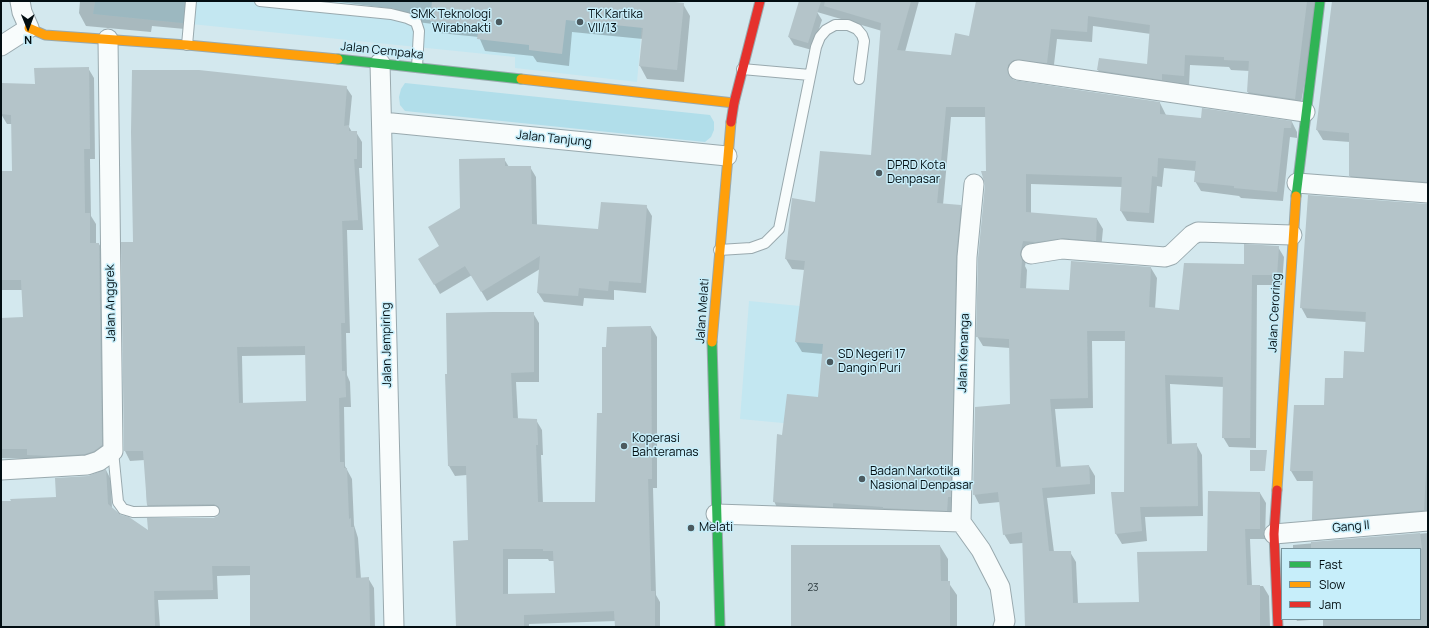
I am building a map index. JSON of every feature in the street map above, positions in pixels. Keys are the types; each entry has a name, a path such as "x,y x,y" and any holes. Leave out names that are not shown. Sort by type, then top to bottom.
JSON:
{"street":[{"path":"1,46 29,28 22,12 20,1"},
{"name":"Jalan Melati","path":"720,627 712,347 727,156 734,103 760,1"},
{"name":"Jalan Ceroring","path":"1278,627 1274,534 1292,235 1305,112 1320,1"},
{"name":"Jalan Cempaka","path":"29,28 46,34 187,45 380,63 734,103"},
{"name":"Jalan Anggrek","path":"108,39 113,451"},
{"name":"Jalan Jempiring","path":"380,63 394,627"},
{"path":"1018,70 1305,112"},
{"name":"Jalan Tanjung","path":"382,122 727,156"},
{"path":"1297,183 1428,193"},
{"name":"Jalan Kenanga","path":"961,522 967,256 974,184"},
{"path":"1031,254 1062,249 1165,257 1172,255 1192,234 1198,232 1292,235"},
{"path":"1,470 87,465 100,461 113,451"},
{"path":"716,514 961,522 980,550 1000,587 1005,621 1004,627"},
{"name":"Gang II","path":"1274,534 1354,526 1428,521"}],"lane":[{"path":"187,45 192,1"},
{"path":"260,1 391,14 407,18 416,22 419,31 417,67"},
{"path":"719,250 751,248 765,243 779,229 810,75 820,37 826,30 835,25 848,25 857,29 862,35 864,41 859,79"},
{"path":"742,69 810,75"},
{"path":"113,451 118,502 123,509 133,512 214,511"}],"shaded area":[{"path":"95,1 644,1 637,82 515,68 515,57 93,14"},
{"path":"405,83 710,115 714,122 714,130 711,137 705,142 405,111 400,105 399,97 401,89"},
{"name":"SD Negeri 17 Dangin Puri","path":"749,301 800,306 901,434 740,419"}],"building":[{"path":"432,1 666,1 684,3 677,70 639,66 643,28 566,20 562,54 529,50 529,45 477,39 479,26 430,21"},
{"path":"799,1 821,1 808,43 788,37"},
{"path":"825,1 911,1 897,50 951,55 955,33 969,36 976,1 1307,1 1295,99 1247,92 1249,61 1224,60 1224,57 1185,55 1184,76 1162,74 1162,80 1097,70 1099,58 1147,64 1150,25 1088,16 1087,32 1051,29 1047,63 1014,60 1009,64 1007,69 1011,78 1016,81 1160,102 1160,114 1201,118 1202,108 1292,121 1291,128 1284,128 1277,192 1194,182 1196,161 1158,158 1157,177 1152,176 1149,213 1120,211 1122,177 1026,174 1026,212 1097,218 1096,241 1063,238 1036,242 1023,241 1020,255 1022,259 1020,288 1069,290 1071,261 1151,267 1149,307 1179,310 1184,263 1244,264 1244,244 1279,246 1277,275 1252,275 1250,438 1222,438 1223,377 1165,375 1167,444 1197,443 1198,506 1140,507 1142,531 1115,534 1111,492 1124,492 1125,331 1087,331 1088,398 1050,399 1056,467 1089,465 1090,484 1042,488 1049,551 1071,551 1073,603 1139,602 1137,552 1207,551 1208,491 1260,492 1260,529 1245,529 1247,585 1260,585 1260,627 1025,627 1022,532 1003,535 998,492 973,495 975,407 1010,404 1009,339 976,337 978,258 985,185 981,171 986,171 985,107 946,107 937,203 961,205 956,257 951,497 948,497 947,511 883,508 833,503 833,507 773,502 777,434 782,435 787,394 818,397 823,344 795,342 805,261 785,259 792,198 815,202 820,151 871,155 881,23 824,6"},
{"path":"1332,1 1428,1 1428,182 1349,176 1349,133 1316,130"},
{"path":"89,67 90,149 84,149 85,213 90,213 90,243 99,243 102,445 94,451 85,454 54,456 27,455 27,449 1,449 1,318 23,317 21,280 1,280 1,171 12,171 11,115 1,114 2,83 35,84 34,68"},
{"path":"132,70 199,70 347,86 344,126 349,125 349,131 357,131 357,159 354,159 358,220 342,221 345,323 341,323 342,371 345,371 346,397 339,398 340,462 344,462 344,468 347,468 349,519 351,518 351,527 354,527 356,578 369,577 370,627 250,627 250,566 212,566 213,590 154,591 155,627 1,627 1,501 11,501 10,499 56,497 55,478 88,476 106,469 108,504 121,515 129,517 148,530 147,518 214,518 218,516 220,511 219,507 214,504 147,505 143,451 124,451 121,242 133,242 131,132","holes":["305,346 306,401 239,403 237,347"]},
{"path":"505,158 505,166 531,166 532,224 598,229 601,202 647,205 641,283 609,281 608,291 579,288 578,296 537,293 540,256 481,292 465,266 434,285 418,259 439,246 428,227 460,208 459,159"},
{"path":"1308,195 1428,204 1428,436 1424,510 1312,520 1313,471 1290,471 1294,405 1324,405 1325,378 1343,378 1344,351 1364,352 1366,312 1300,308"},
{"path":"534,312 534,372 511,373 513,418 537,419 538,445 536,445 538,502 595,502 597,413 602,413 602,347 606,347 607,327 651,326 652,479 648,479 651,591 655,591 655,627 615,627 614,611 524,615 524,627 456,627 453,541 468,540 466,466 448,466 445,374 447,374 446,313","holes":["503,549 543,549 543,551 553,551 555,593 503,594"]},
{"path":"1250,450 1267,450 1265,471 1250,471"},
{"path":"1420,533 1422,549 1311,548 1311,542"},
{"path":"791,545 940,545 941,581 950,581 950,627 791,627"}],"traffic: fast":[{"path":"1296,196 1320,1"},
{"path":"338,59 521,79"},
{"path":"712,342 720,627"}],"traffic: slow":[{"path":"29,28 45,35 187,45 338,59"},
{"path":"521,79 734,103"},
{"path":"712,342 731,122"},
{"path":"1277,490 1296,196"}],"traffic: jam":[{"path":"731,122 734,103 760,1"},
{"path":"1277,490 1274,534 1278,627"}],"place":[{"name":"SMK Teknologi Wirabhakti","path":"499,22"},
{"name":"TK Kartika VII/13","path":"580,22"},
{"name":"DPRD Kota Denpasar","path":"879,173"},
{"name":"SD Negeri 17 Dangin Puri","path":"830,362"},
{"name":"Koperasi Bahteramas","path":"624,446"},
{"name":"Badan Narkotika Nasional Denpasar","path":"862,479"},
{"name":"Melati","path":"691,528"}]}
